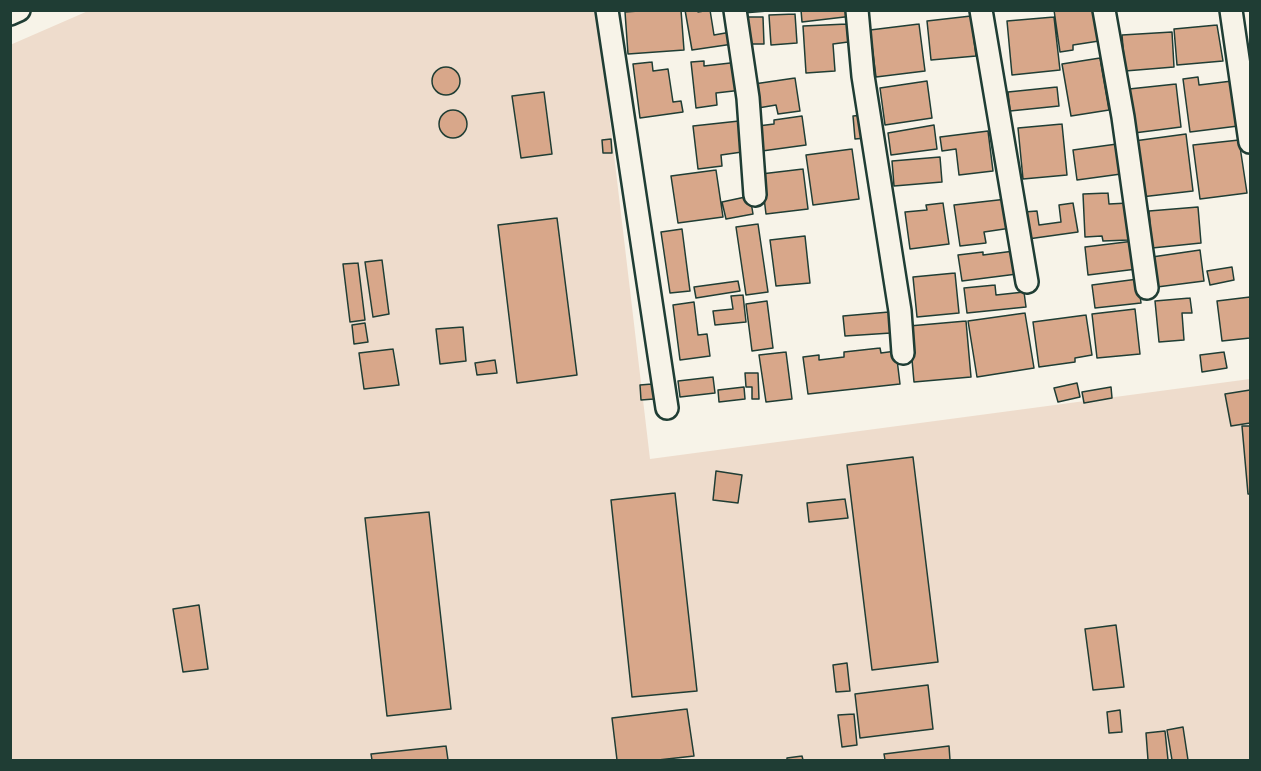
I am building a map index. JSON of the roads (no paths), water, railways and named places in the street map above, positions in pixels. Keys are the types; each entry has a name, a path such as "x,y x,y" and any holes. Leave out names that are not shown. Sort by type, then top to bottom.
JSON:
{"street":[{"path":"10,14 19,10"},
{"path":"607,10 667,408"},
{"path":"735,10 748,98 755,195"},
{"path":"857,10 863,76 900,311 903,353"},
{"path":"981,10 1027,282"},
{"path":"1104,10 1123,117 1147,288"},
{"path":"1231,10 1251,142"}]}
